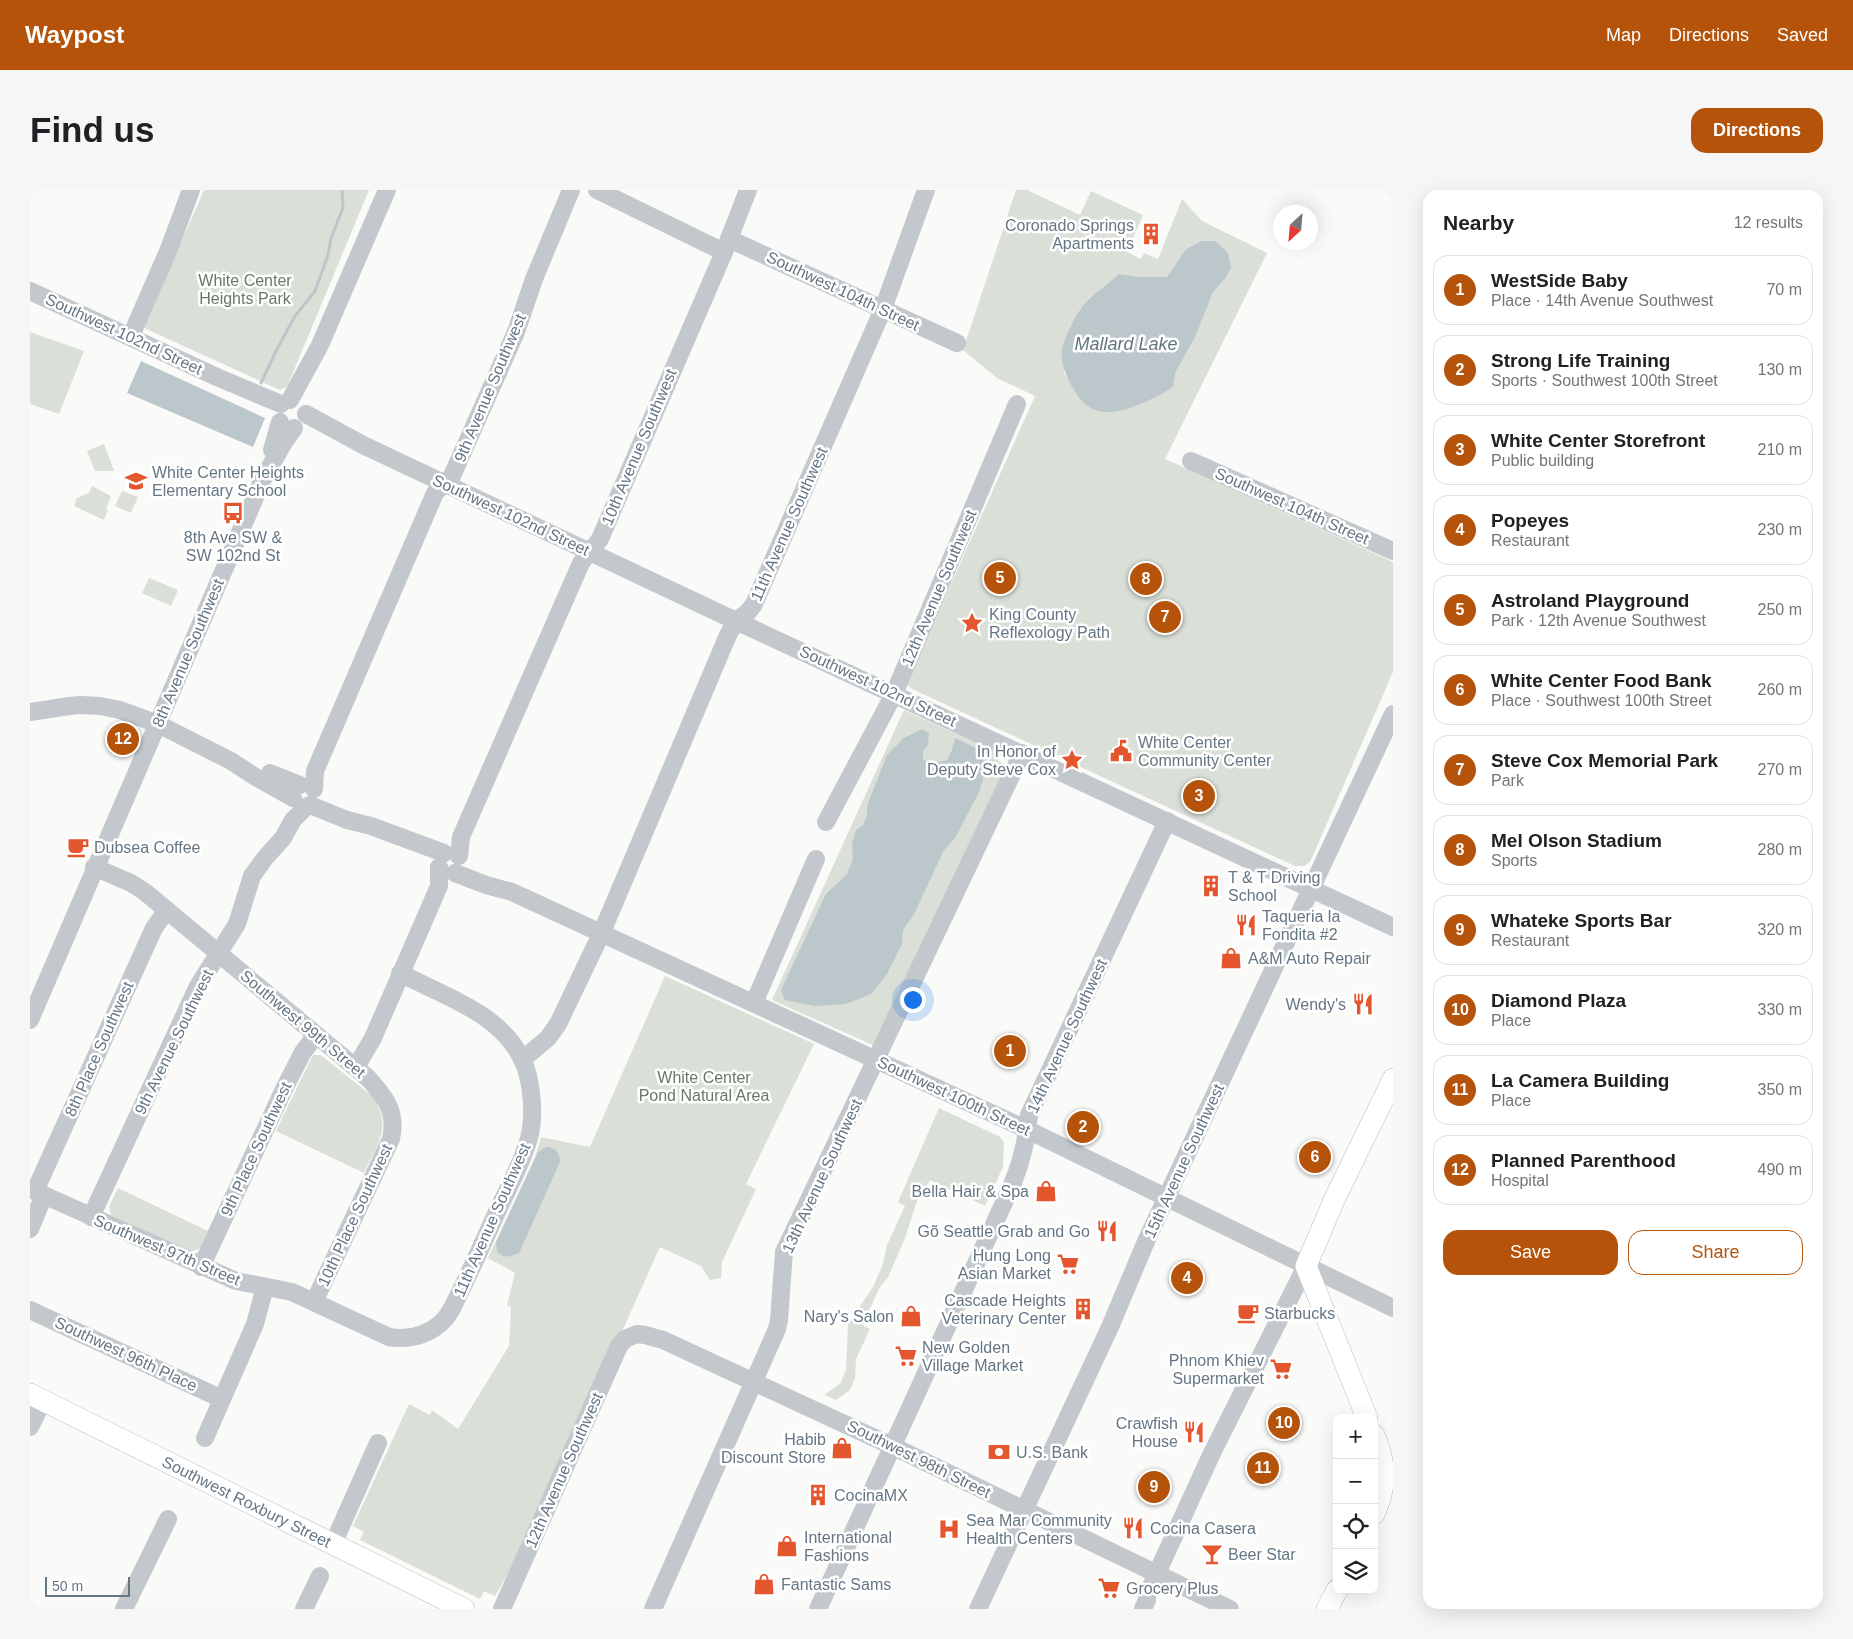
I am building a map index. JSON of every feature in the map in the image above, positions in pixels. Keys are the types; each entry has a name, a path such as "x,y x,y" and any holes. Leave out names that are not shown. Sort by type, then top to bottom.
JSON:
{"main road":[{"path":"1365,1414 1306,1266 1339,1189 1393,1078"},
{"name":"Southwest Roxbury Street","path":"36,1397 464,1609"},
{"path":"1382,1443 1383,1494"},
{"path":"1327,1609 1335,1594"}],"street":[{"path":"130,336 169,249 191,190"},
{"name":"8th Avenue Southwest","path":"30,1020 94,867 158,724 387,190"},
{"name":"9th Avenue Southwest","path":"92,1217 198,986 237,924 252,876 283,838 293,820 435,493 452,476 516,332 534,279 571,190"},
{"name":"Southwest 104th Street","path":"597,190 883,309 957,343"},
{"name":"10th Avenue Southwest","path":"449,863 581,564 600,539 748,190"},
{"name":"11th Avenue Southwest","path":"420,1336 436,1327 449,1313 469,1274 527,1144 532,1123 532,1107 530,1090 522,1060 548,1038 558,1024 602,932 728,635 736,621 748,612 754,604 883,309 926,190"},
{"name":"Southwest 102nd Street","path":"30,291 130,336 291,414 363,445 1393,927"},
{"name":"12th Avenue Southwest","path":"826,822 894,694 1016,404"},
{"name":"Southwest 104th Street","path":"1191,462 1393,551"},
{"name":"Southwest 100th Street","path":"30,712 69,706 100,706 120,710 158,724 231,761 254,776 351,812 378,829 415,841 449,863 489,876 512,892 1028,1130 1393,1308"},
{"name":"15th Avenue Southwest","path":"978,1609 1110,1327 1167,1197 1393,714"},
{"name":"13th Avenue Southwest","path":"653,1609 779,1320 784,1252 1022,753"},
{"name":"14th Avenue Southwest","path":"818,1609 1012,1185 1028,1130 1029,1115 1168,821"},
{"path":"754,1003 816,859"},
{"path":"356,1068 373,1038 400,972 449,863"},
{"name":"Southwest 99th Street","path":"94,867 131,884 167,910 368,1078 388,1102 394,1127"},
{"name":"8th Place Southwest","path":"30,1229 36,1192 154,928 167,910"},
{"path":"400,972 475,1010 493,1024 508,1040 522,1060"},
{"name":"9th Place Southwest","path":"201,1267 285,1087 303,1052 316,1034"},
{"name":"10th Place Southwest","path":"314,1302 387,1147 394,1127"},
{"name":"Southwest 97th Street","path":"36,1192 236,1281 292,1292 389,1337 401,1339 420,1336"},
{"path":"1136,1609 1141,1598 1145,1602 1216,1444 1306,1266"},
{"path":"205,1438 255,1324 265,1286"},
{"name":"Southwest 96th Place","path":"30,1310 222,1399"},
{"name":"Southwest 98th Street","path":"632,1335 646,1334 753,1381 1230,1609"},
{"name":"12th Avenue Southwest","path":"502,1609 619,1346 632,1335"},
{"path":"30,1427 36,1397"},
{"path":"333,1544 378,1443"},
{"path":"124,1609 168,1519"},
{"path":"304,1609 320,1576"}],"green space":[{"name":"White Center Heights Park","path":"204,190 369,190 287,387 280,390 144,328"},
{"path":"1016,190 1027,190 1080,215 1091,191 1143,215 1127,252 1141,259 1144,253 1158,259 1182,199 1202,221 1267,253 1165,459 1393,562 1393,672 1310,862 1304,866 1295,866 908,686 909,678 1035,396 997,378 963,350","holes":["1185,250 1224,280 1213,292 1176,371 1173,387 1077,395 1064,373 1062,349 1071,327 1085,302 1119,274 1139,277 1167,277"]},
{"path":"30,332 84,351 59,414 30,404"},
{"path":"104,444 114,471 95,471 87,451"},
{"path":"92,486 111,496 104,520 74,506 77,498 89,493"},
{"path":"122,491 138,497 131,513 115,506"},
{"path":"149,578 178,590 171,606 142,593"},
{"path":"904,710 1001,754 998,761 1009,766 875,1046 772,1000"},
{"name":"White Center Pond Natural Area","path":"665,976 814,1044 746,1184 756,1189 722,1262 721,1278 710,1280 701,1266 660,1247 530,1536 495,1596 484,1591 480,1599 360,1540 364,1532 353,1526 409,1404 430,1415 432,1410 458,1429 509,1346 511,1307 507,1305 515,1273 488,1258 535,1157 541,1137 590,1147"},
{"path":"313,1055 321,1055 373,1097 379,1108 382,1118 381,1136 364,1173 276,1131"},
{"path":"939,1108 1000,1137 1004,1142 1003,1167 985,1206 930,1180 917,1201 905,1238 888,1277 880,1287 862,1325 870,1329 856,1359 855,1379 850,1390 836,1400 824,1395 840,1384 846,1370 848,1324 873,1287 883,1264 887,1245 905,1206 898,1202"},
{"path":"118,1188 208,1231 200,1248 191,1252 111,1215 109,1207"}],"water":[{"name":"Mallard Lake","path":"1201,241 1215,241 1228,253 1231,268 1224,280 1213,292 1195,337 1176,371 1173,387 1145,402 1122,410 1100,411 1088,406 1071,385 1062,363 1062,349 1080,310 1091,297 1119,274 1139,277 1167,277 1185,250"},
{"path":"141,361 265,418 253,447 127,393"},
{"path":"922,729 929,733 928,745 923,751 923,760 935,763 947,760 955,738 980,750 987,766 979,792 955,838 944,850 914,914 903,930 902,944 887,974 871,994 846,1004 815,1006 785,1000 781,990 826,894 847,874 853,859 852,844 856,830 863,825 867,816 867,806 887,755 904,738"},
{"path":"548,1147 557,1152 560,1162 519,1253 502,1256 497,1251 496,1243 538,1152"}],"waterway":[{"path":"261,383 295,316 315,291 328,255 331,238 343,208 342,190"}],"place":[{"name":"Coronado Springs Apartments","path":"1151,234"},
{"name":"White Center Heights Elementary School","path":"136,481"},
{"name":"8th Ave SW & SW 102nd St","path":"233,513"},
{"name":"Astroland Playground","path":"1000,578"},
{"name":"Mel Olson Stadium","path":"1146,579"},
{"name":"Steve Cox Memorial Park","path":"1165,617"},
{"name":"King County Reflexology Path","path":"972,623"},
{"name":"Planned Parenthood","path":"123,739"},
{"name":"White Center Community Center","path":"1121,751"},
{"name":"In Honor of Deputy Steve Cox","path":"1072,760"},
{"name":"White Center Storefront","path":"1199,796"},
{"name":"Dubsea Coffee","path":"78,847"},
{"name":"T & T Driving School","path":"1211,886"},
{"name":"Taqueria la Fondita #2","path":"1246,925"},
{"name":"A&M Auto Repair","path":"1231,958"},
{"name":"Wendy's","path":"1363,1004"},
{"name":"WestSide Baby","path":"1010,1051"},
{"name":"Strong Life Training","path":"1083,1127"},
{"name":"White Center Food Bank","path":"1315,1157"},
{"name":"Bella Hair & Spa","path":"1046,1191"},
{"name":"Gõ Seattle Grab and Go","path":"1107,1231"},
{"name":"Hung Long Asian Market","path":"1068,1264"},
{"name":"Popeyes","path":"1187,1278"},
{"name":"Cascade Heights Veterinary Center","path":"1083,1309"},
{"name":"Starbucks","path":"1248,1313"},
{"name":"Nary's Salon","path":"911,1316"},
{"name":"New Golden Village Market","path":"906,1356"},
{"name":"Phnom Khiev Supermarket","path":"1281,1369"},
{"name":"Diamond Plaza","path":"1284,1423"},
{"name":"Crawfish House","path":"1194,1432"},
{"name":"Habib Discount Store","path":"842,1448"},
{"name":"U.S. Bank","path":"999,1452"},
{"name":"La Camera Building","path":"1263,1468"},
{"name":"Whateke Sports Bar","path":"1154,1487"},
{"name":"CocinaMX","path":"818,1495"},
{"name":"Cocina Casera","path":"1133,1528"},
{"name":"Sea Mar Community Health Centers","path":"949,1529"},
{"name":"International Fashions","path":"787,1546"},
{"name":"Beer Star","path":"1212,1554"},
{"name":"Fantastic Sams","path":"764,1584"},
{"name":"Grocery Plus","path":"1109,1588"}]}
